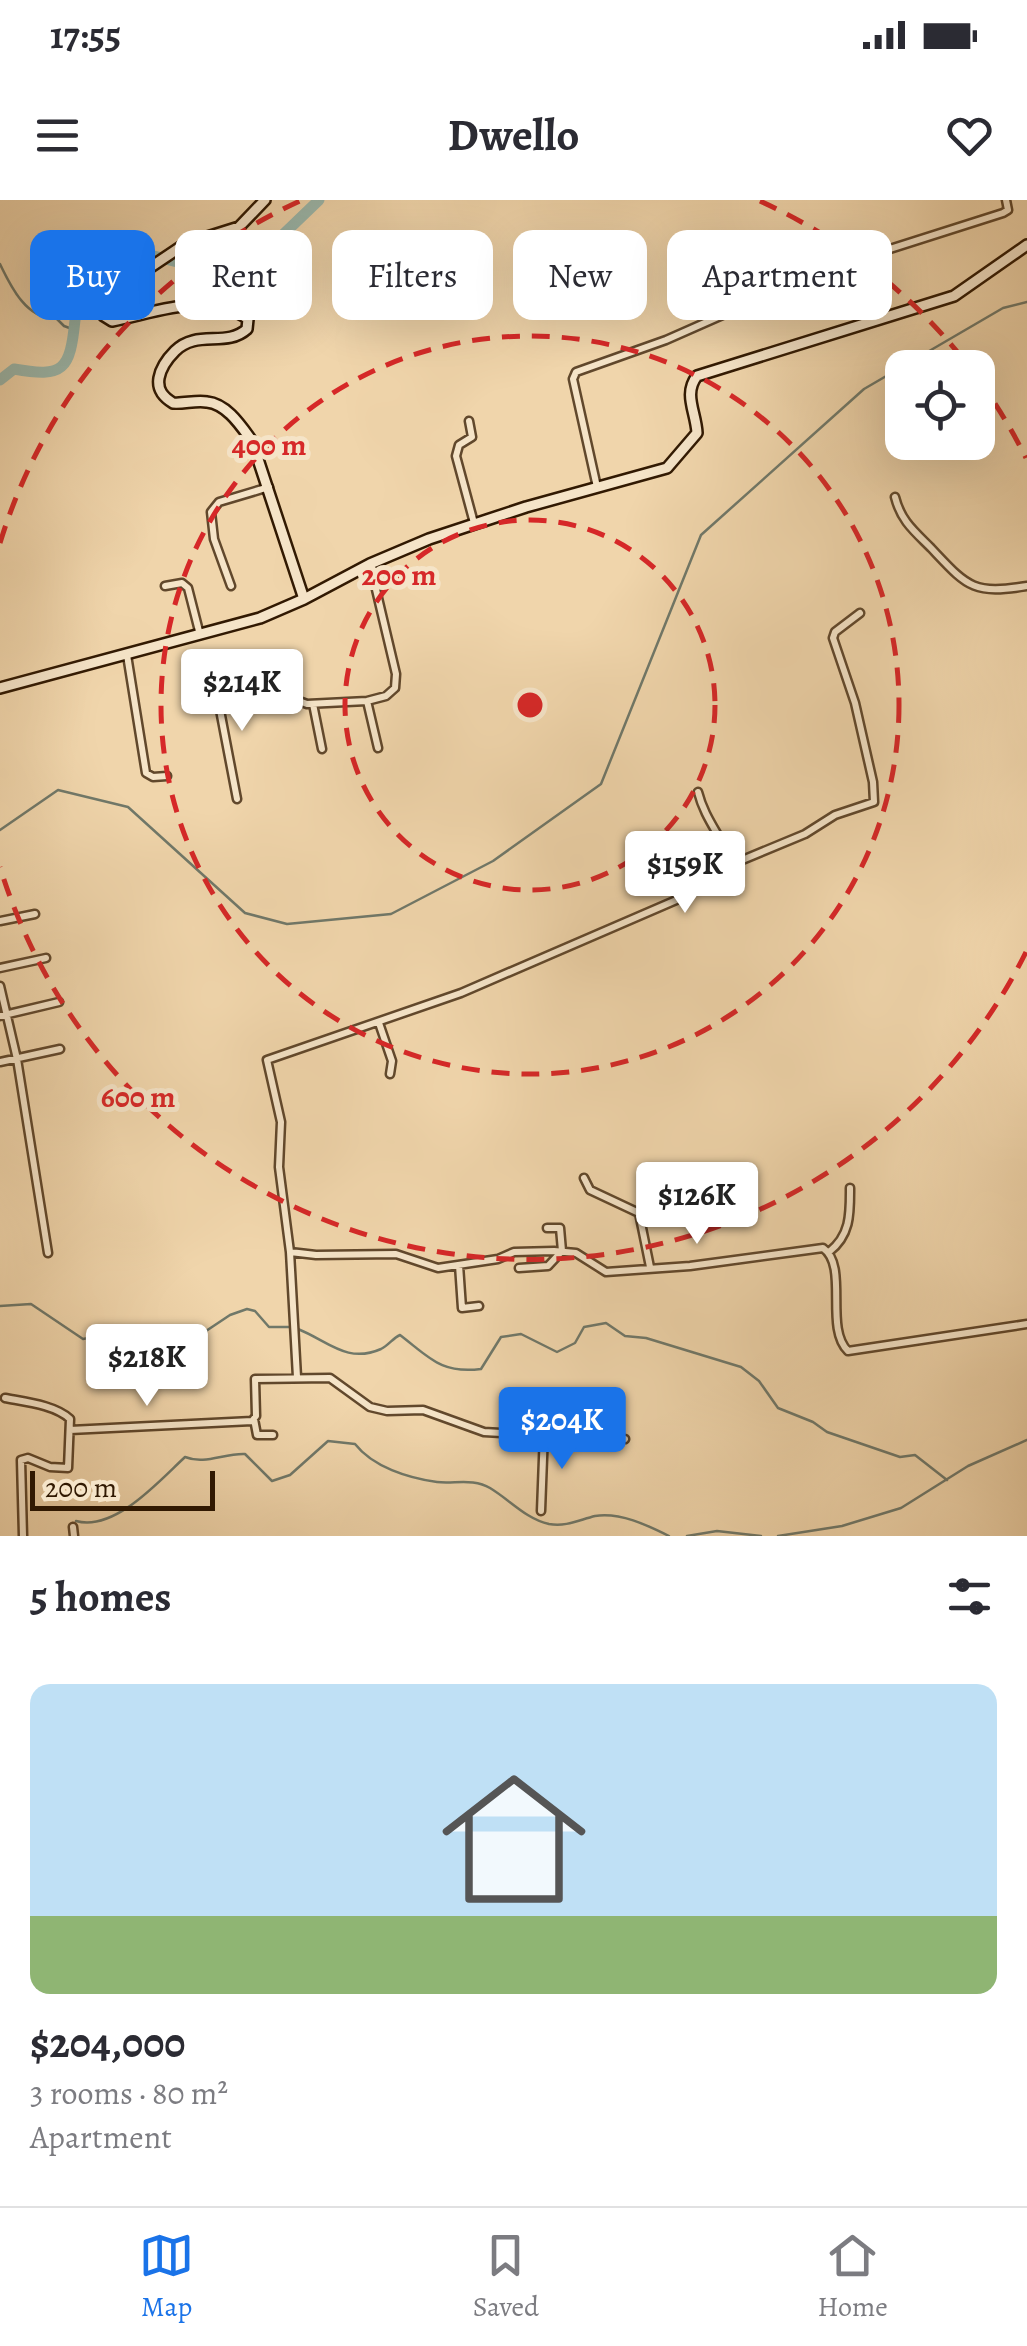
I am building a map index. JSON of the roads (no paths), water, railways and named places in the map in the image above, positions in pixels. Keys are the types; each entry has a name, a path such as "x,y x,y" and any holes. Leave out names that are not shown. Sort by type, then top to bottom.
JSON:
{"main road":[{"path":"265,200 239,227 185,244 150,267 109,297 104,316 112,322 196,305 234,311 248,319 247,329 232,338 205,337 185,342 164,364 158,386 172,403 208,402 225,410 252,440 304,600"},
{"path":"0,688 254,620 304,600 370,564 474,523 658,472 681,456 696,434 689,396 698,376 954,296 1027,245"}],"street":[{"path":"597,489 572,379 576,372 666,340 827,269 1003,213 1008,210 1006,200"},
{"path":"469,421 472,437 459,445 456,456 474,523"},
{"path":"231,586 214,540 211,512 219,502 269,487"},
{"path":"895,497 903,521 958,579 992,590 1027,586"},
{"path":"237,799 221,706 280,694 312,704 366,701 393,692 396,682 370,564"},
{"path":"165,586 182,584 188,588 200,634"},
{"path":"297,1377 290,1252 279,1167 282,1122 266,1060 461,993 681,898 732,864 805,834 835,815 874,802 855,702 833,638 834,632 860,613"},
{"path":"127,655 146,772 154,777 166,776"},
{"path":"366,701 378,748"},
{"path":"312,704 322,750"},
{"path":"698,792 708,822 725,843 732,864"},
{"path":"0,921 35,914"},
{"path":"0,968 46,958"},
{"path":"0,986 48,1253"},
{"path":"3,1015 59,1002"},
{"path":"379,1023 392,1061 390,1074"},
{"path":"0,1062 60,1049"},
{"path":"584,1178 590,1190 639,1213 650,1268"},
{"path":"829,1252 845,1234 850,1188"},
{"path":"519,1268 548,1266 562,1252 560,1228 547,1228"},
{"path":"290,1252 396,1254 432,1268 498,1259 514,1252 576,1252 606,1272 690,1266 815,1248 829,1252 833,1260 839,1336 848,1351 1027,1324"},
{"path":"459,1265 462,1308 479,1306"},
{"path":"273,1434 258,1435 254,1380 297,1377 330,1378 379,1410 423,1410 484,1432 580,1428 625,1439"},
{"path":"6,1398 66,1414 70,1419 68,1468 50,1467 28,1458 21,1460 23,1536"},
{"path":"70,1430 254,1419"},
{"path":"508,1421 512,1425 536,1424 546,1432"},
{"path":"542,1511 546,1432"}],"waterway":[{"path":"0,380 14,369 54,371 67,360 79,295 78,280 95,263 130,250 201,268 247,262 266,251 319,200"},
{"path":"0,264 28,308 75,330"},
{"path":"0,830 58,790 128,807 245,913 287,924 391,914 493,861 601,784 701,535 864,389 1003,308 1027,302"},
{"path":"0,1306 31,1304 83,1339 110,1334 141,1343 180,1330 194,1335 247,1309 255,1311 269,1327 290,1327"},
{"path":"298,1329 338,1349 358,1354 381,1349 400,1335 446,1367 467,1370 481,1369 501,1337 521,1334 557,1352 575,1343 584,1327 606,1323 625,1336 646,1338 741,1367 759,1381 778,1408 827,1432 900,1457 915,1455 947,1480"},
{"path":"778,1536 842,1526 901,1508 968,1466 1027,1440"},
{"path":"76,1521 91,1522 121,1512 185,1457 200,1460 245,1454 272,1481 290,1475 328,1441 355,1444 381,1465 414,1478 484,1485 541,1522 567,1524 595,1516 614,1516 669,1536"},
{"path":"687,1536 717,1531 761,1536"}]}
